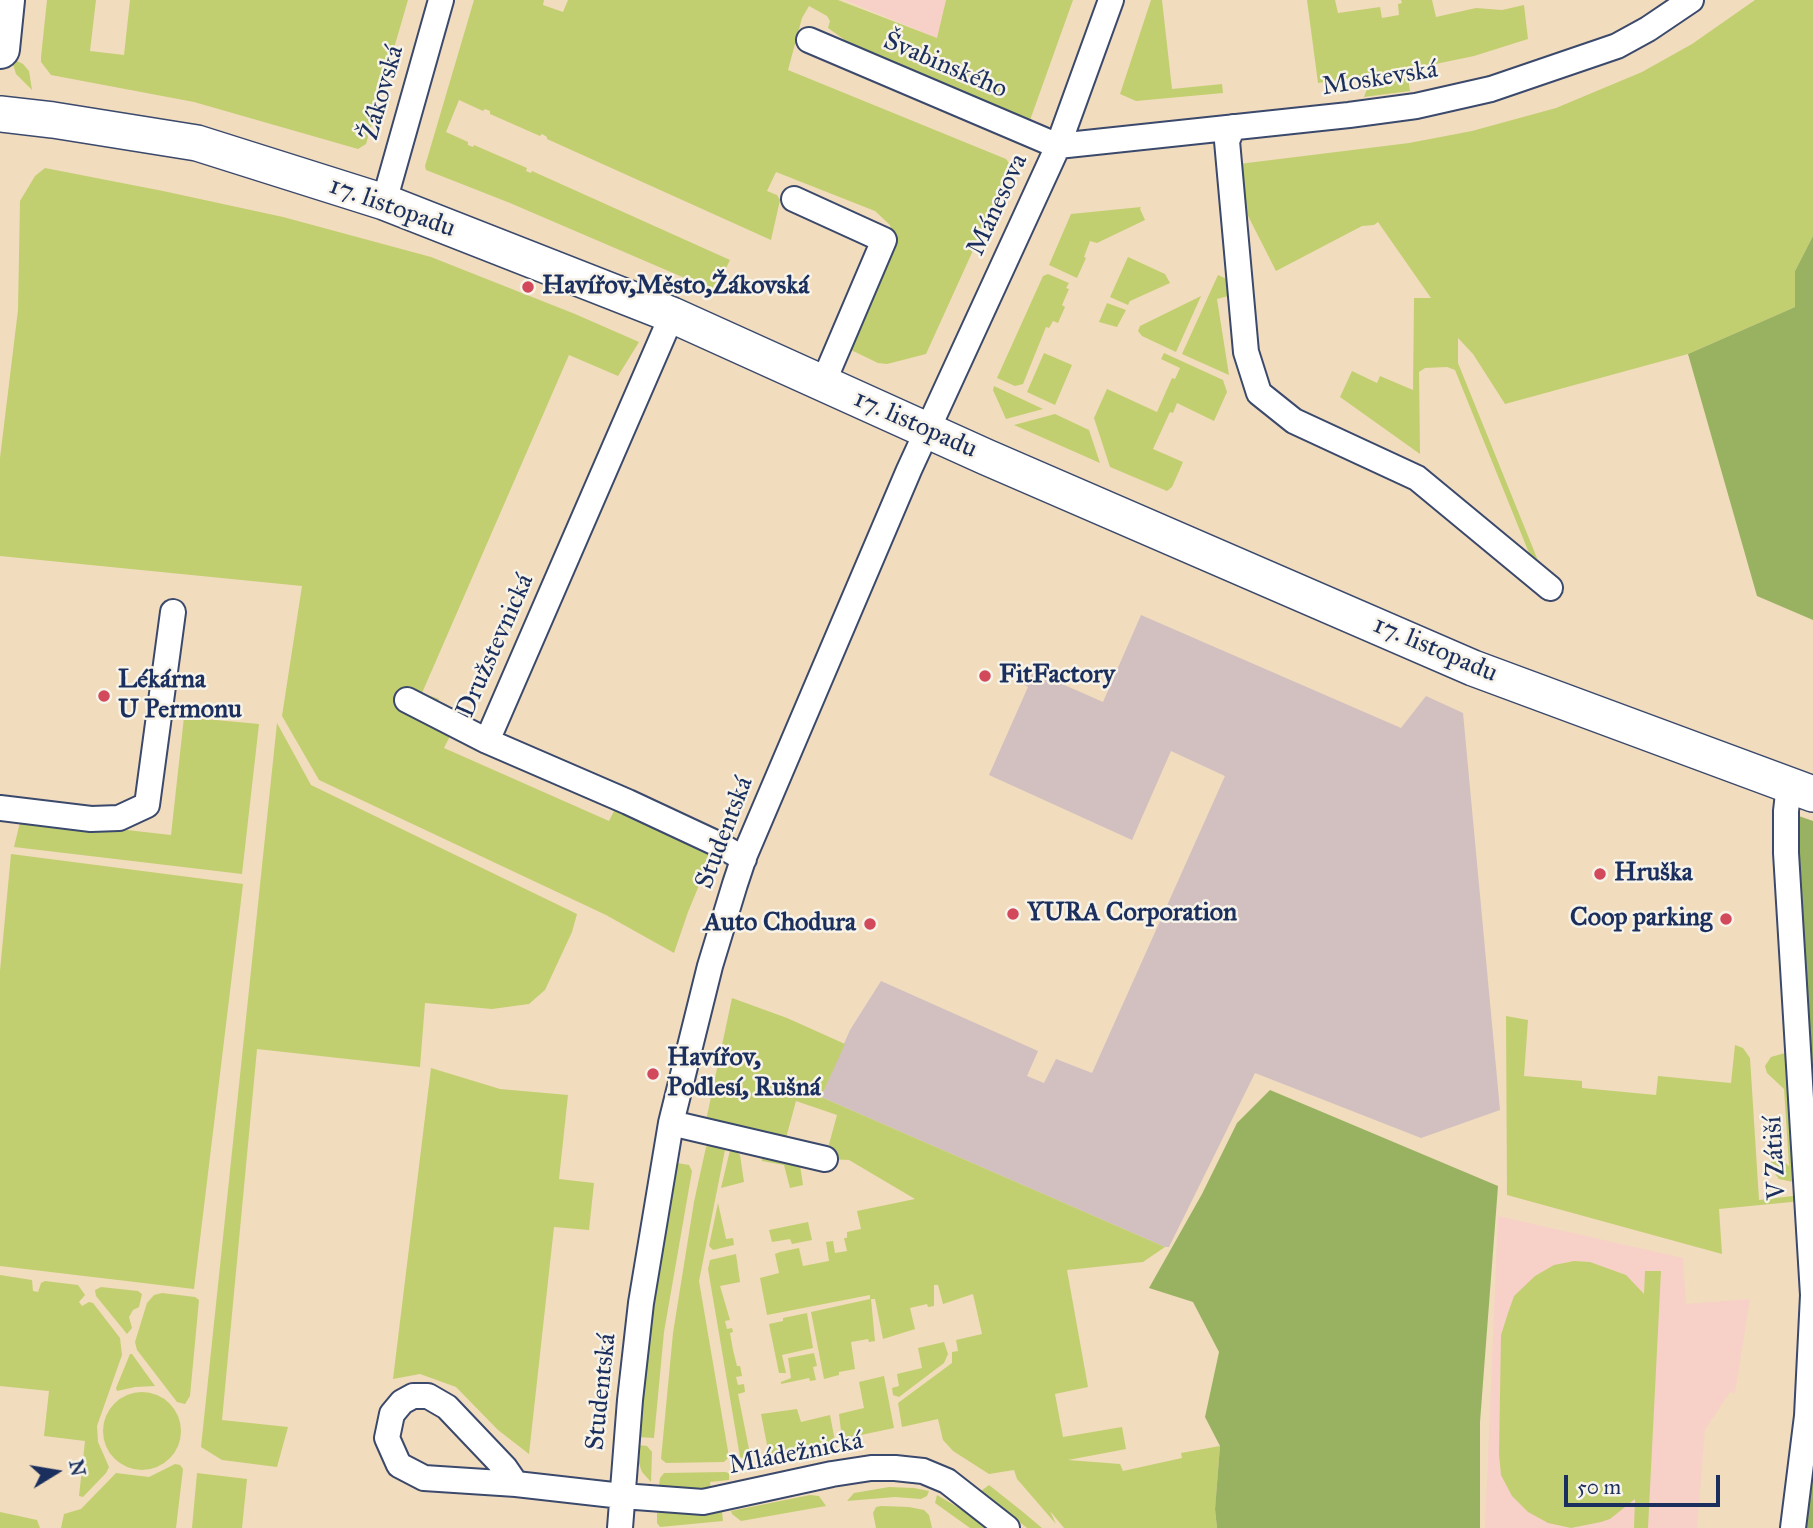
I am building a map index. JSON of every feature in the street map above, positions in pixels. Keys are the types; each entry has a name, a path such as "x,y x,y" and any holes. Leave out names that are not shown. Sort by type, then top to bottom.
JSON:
{"main road":[{"path":"0,49 5,0"}],"street":[{"name":"Žákovská","path":"384,202 441,0"},
{"name":"Mánesova","path":"926,430 1058,146 1111,0"},
{"name":"Moskevská","path":"1058,146 1416,106 1491,89 1617,46 1691,0"},
{"name":"Švabinského","path":"809,40 1058,146"},
{"name":"17. listopadu","path":"0,114 197,143 384,202 673,315 926,430 1473,668 1801,789"},
{"path":"1233,127 1227,141 1246,352 1259,393 1294,421 1417,478 1550,588"},
{"path":"794,199 884,240 823,383"},
{"name":"Družstevnická","path":"673,315 487,741 628,802 744,859"},
{"name":"Studentská","path":"620,1528 641,1303 671,1123 710,967 744,859 926,430"},
{"path":"0,808 90,819 119,818 147,805 173,612"},
{"path":"407,700 487,741"},
{"name":"V Zátiší","path":"1793,1528 1807,1416 1813,1295 1786,845 1801,789"},
{"path":"671,1123 825,1159"},
{"name":"Mládežnická","path":"516,1484 505,1468 447,1407 428,1396 414,1396 402,1402 392,1414 387,1438 399,1465 424,1478 703,1502 871,1468 923,1471 947,1481 1007,1528"}],"shaded area":[{"path":"845,0 946,0 937,38"},
{"path":"1141,615 1401,728 1426,696 1463,713 1500,1110 1421,1138 1255,1073 1169,1247 821,1097 850,1030 881,981 1038,1051 1027,1076 1044,1083 1056,1059 1092,1073 1225,776 1171,751 1132,840 989,775 1028,687 1022,683 1028,669 1103,702"},
{"path":"1498,1216 1683,1258 1686,1304 1750,1299 1735,1393 1730,1392 1705,1430 1697,1528 1485,1528"}],"green space":[{"path":"47,0 96,0 90,51 124,55 130,0 408,0 366,144 358,149 194,102 51,75 41,62"},
{"path":"474,0 544,0 543,5 563,12 568,0 838,0 937,38 946,0 1073,0 1029,123 873,60 828,28 830,21 827,16 809,6 802,18 788,70 1006,159 1010,164 926,354 887,364 878,363 851,350 893,252 890,225 875,211 776,172 767,191 777,195 780,200 771,240 547,139 542,134 540,136 490,114 490,111 483,111 459,100 446,132 468,142 468,145 474,145 527,168 526,171 532,171 730,260 715,291 426,170"},
{"path":"1151,0 1162,0 1172,89 1222,84 1223,93 1136,101 1120,94"},
{"path":"1307,0 1335,0 1338,13 1380,7 1382,18 1399,15 1398,4 1402,3 1401,0 1432,0 1436,17 1476,8 1502,10 1524,5 1528,39 1474,56 1397,72 1318,83"},
{"path":"1755,0 1813,0 1813,236 1795,271 1795,307 1688,354 1505,404 1473,354 1458,338 1458,363 1541,568 1533,563 1455,370 1447,367 1425,368 1419,372 1420,454 1340,397 1352,371 1377,383 1380,376 1413,390 1414,298 1431,298 1378,222 1362,226 1276,271 1242,204 1239,164 1409,143 1472,131 1556,108 1642,72 1692,44"},
{"path":"11,58 23,64 29,71 32,90 16,74"},
{"path":"1408,78 1410,91 1364,97 1368,86"},
{"path":"45,168 283,217 431,257 639,342 618,376 569,355 422,693 439,699 430,721 451,734 444,748 609,821 618,809 714,849 674,953 606,915 319,780 282,716 302,586 0,556 0,458 18,310 20,201 35,176"},
{"path":"1141,207 1145,220 1097,243 1090,241 1077,278 1049,265 1071,214"},
{"path":"1813,236 1813,620 1757,596 1688,354 1795,307 1795,271"},
{"path":"1128,257 1165,274 1170,283 1130,301 1128,305 1110,297"},
{"path":"1048,274 1069,283 1062,305 1065,307 1058,323 1053,321 1049,328 1046,327 1023,384 1015,386 997,378 1043,276"},
{"path":"1218,275 1231,281 1232,295 1217,299 1229,375 1182,354"},
{"path":"1201,296 1176,352 1142,336 1138,331 1140,326"},
{"path":"1107,303 1126,310 1117,327 1099,322"},
{"path":"1044,353 1072,365 1055,405 1027,392"},
{"path":"1164,353 1223,380 1227,392 1214,421 1177,403 1173,413 1170,412 1153,449 1183,462 1172,487 1167,491 1110,467 1094,418 1107,389 1157,412 1172,378 1175,379 1180,368 1161,359"},
{"path":"994,386 1043,409 1006,419 993,390"},
{"path":"1055,414 1089,430 1100,463 1014,425"},
{"path":"184,717 259,724 242,874 14,847 21,818 171,835"},
{"path":"277,723 311,785 577,914 572,932 545,990 529,1004 492,1009 425,1003 420,1067 257,1049 222,1420 288,1427 277,1467 222,1460 201,1447"},
{"path":"1793,814 1813,821 1813,1528 1793,1528 1807,1290"},
{"path":"11,854 243,884 194,1289 0,1266 0,971"},
{"path":"732,998 787,1018 845,1044 821,1097 1165,1247 1143,1262 1067,1270 1088,1387 1055,1394 1063,1437 1122,1427 1126,1449 1068,1460 1120,1464 1123,1471 1182,1458 1181,1453 1220,1446 1215,1509 1217,1528 1064,1528 1050,1511 1056,1524 1017,1479 1014,1470 989,1474 953,1451 943,1440 938,1419 902,1427 898,1403 952,1363 952,1352 958,1351 956,1340 982,1334 973,1294 943,1304 938,1285 934,1285 934,1306 928,1307 927,1304 910,1308 915,1329 883,1339 875,1299 871,1299 875,1341 869,1342 868,1339 851,1342 855,1369 824,1379 811,1312 870,1299 870,1295 767,1315 760,1278 779,1273 775,1254 780,1252 799,1248 803,1266 829,1261 826,1242 833,1241 835,1253 847,1251 844,1238 847,1238 847,1232 861,1229 857,1211 915,1199 849,1160 825,1159 837,1115 796,1101 783,1149 704,1130"},
{"path":"1506,1016 1528,1020 1524,1076 1582,1081 1582,1088 1656,1095 1658,1076 1731,1083 1735,1045 1743,1048 1750,1058 1759,1200 1793,1196 1793,1182 1779,1179 1772,1170 1770,1150 1789,1166 1784,1089 1767,1073 1765,1066 1771,1057 1785,1053 1784,1039 1796,1040 1802,1201 1719,1209 1722,1254 1507,1195"},
{"path":"431,1068 500,1089 568,1095 559,1179 594,1183 589,1230 554,1227 529,1454 498,1430 456,1387 420,1374 393,1379"},
{"path":"1270,1090 1498,1186 1480,1422 1480,1528 1217,1528 1215,1509 1220,1446 1205,1417 1219,1352 1193,1302 1149,1288 1202,1194 1237,1123"},
{"path":"710,1144 725,1150 699,1281 729,1457 724,1462 666,1463 661,1459 673,1333 694,1202 706,1147"},
{"path":"733,1149 740,1155 744,1182 721,1188 730,1150"},
{"path":"762,1155 800,1165 803,1185 790,1188 784,1165 762,1161"},
{"path":"677,1163 689,1165 692,1171 664,1332 654,1438 637,1437 656,1269"},
{"path":"718,1203 726,1239 733,1238 734,1245 713,1250 709,1246"},
{"path":"808,1222 812,1240 792,1244 790,1239 772,1242 769,1230"},
{"path":"736,1254 740,1282 720,1286 730,1320 725,1321 727,1329 732,1328 733,1332 730,1333 733,1350 742,1376 736,1377 738,1385 744,1384 745,1392 738,1394 751,1459 745,1460 740,1457 708,1269 710,1260"},
{"path":"1574,1261 1590,1262 1626,1275 1644,1294 1645,1271 1661,1271 1648,1528 1634,1528 1635,1499 1610,1519 1601,1522 1571,1528 1548,1523 1528,1512 1512,1496 1501,1475 1501,1335 1508,1313 1514,1296 1535,1276 1554,1265"},
{"path":"0,1275 32,1280 33,1291 38,1292 41,1283 45,1281 78,1285 85,1295 79,1302 82,1306 93,1303 120,1338 122,1355 97,1426 98,1442 109,1467 83,1497 79,1496 85,1441 44,1436 49,1391 0,1386"},
{"path":"101,1287 138,1291 142,1294 139,1307 133,1310 129,1317 132,1328 127,1334 96,1296 95,1290"},
{"path":"162,1293 195,1297 199,1300 190,1396 185,1404 177,1402 137,1350 135,1342 147,1303 154,1295"},
{"path":"807,1313 813,1348 782,1355 786,1373 779,1373 769,1324"},
{"path":"944,1342 948,1354 944,1363 899,1397 893,1395 892,1388 899,1386 897,1374 922,1368 918,1348"},
{"path":"814,1353 816,1380 810,1381 809,1378 781,1384 791,1378 788,1358"},
{"path":"132,1354 155,1386 117,1391"},
{"path":"884,1376 894,1428 842,1439 839,1414 864,1408 859,1382"},
{"path":"142,1392 157,1395 174,1409 181,1431 178,1446 164,1463 142,1470 127,1467 110,1453 103,1431 106,1416 120,1399"},
{"path":"797,1409 801,1422 830,1415 835,1441 769,1455 761,1414"},
{"path":"637,1445 647,1446 652,1452 651,1482 642,1472 637,1458"},
{"path":"175,1464 183,1469 176,1528 61,1528 64,1514 81,1509 116,1473 149,1477"},
{"path":"197,1473 247,1479 242,1528 192,1528"},
{"path":"664,1473 729,1473 729,1480 710,1482 711,1489 659,1486"},
{"path":"989,1485 1042,1528 1027,1528 981,1491"},
{"path":"889,1487 929,1491 927,1496 921,1499 895,1497 847,1501 854,1493"},
{"path":"810,1495 819,1496 826,1506 741,1521 731,1511"},
{"path":"937,1495 986,1528 970,1528 935,1503"},
{"path":"876,1507 924,1510 929,1515 932,1528 876,1528 873,1513"},
{"path":"0,1512 37,1520 40,1528 0,1528"},
{"path":"722,1512 723,1521 660,1527 657,1513"}],"place":[{"name":"Havířov,Město,Žákovská","path":"528,287"},
{"name":"FitFactory","path":"985,676"},
{"name":"Lékárna U Permonu","path":"104,696"},
{"name":"Hruška","path":"1600,874"},
{"name":"YURA Corporation","path":"1013,914"},
{"name":"Coop parking","path":"1726,919"},
{"name":"Auto Chodura","path":"870,924"},
{"name":"Havířov, Podlesí, Rušná","path":"653,1074"}]}
